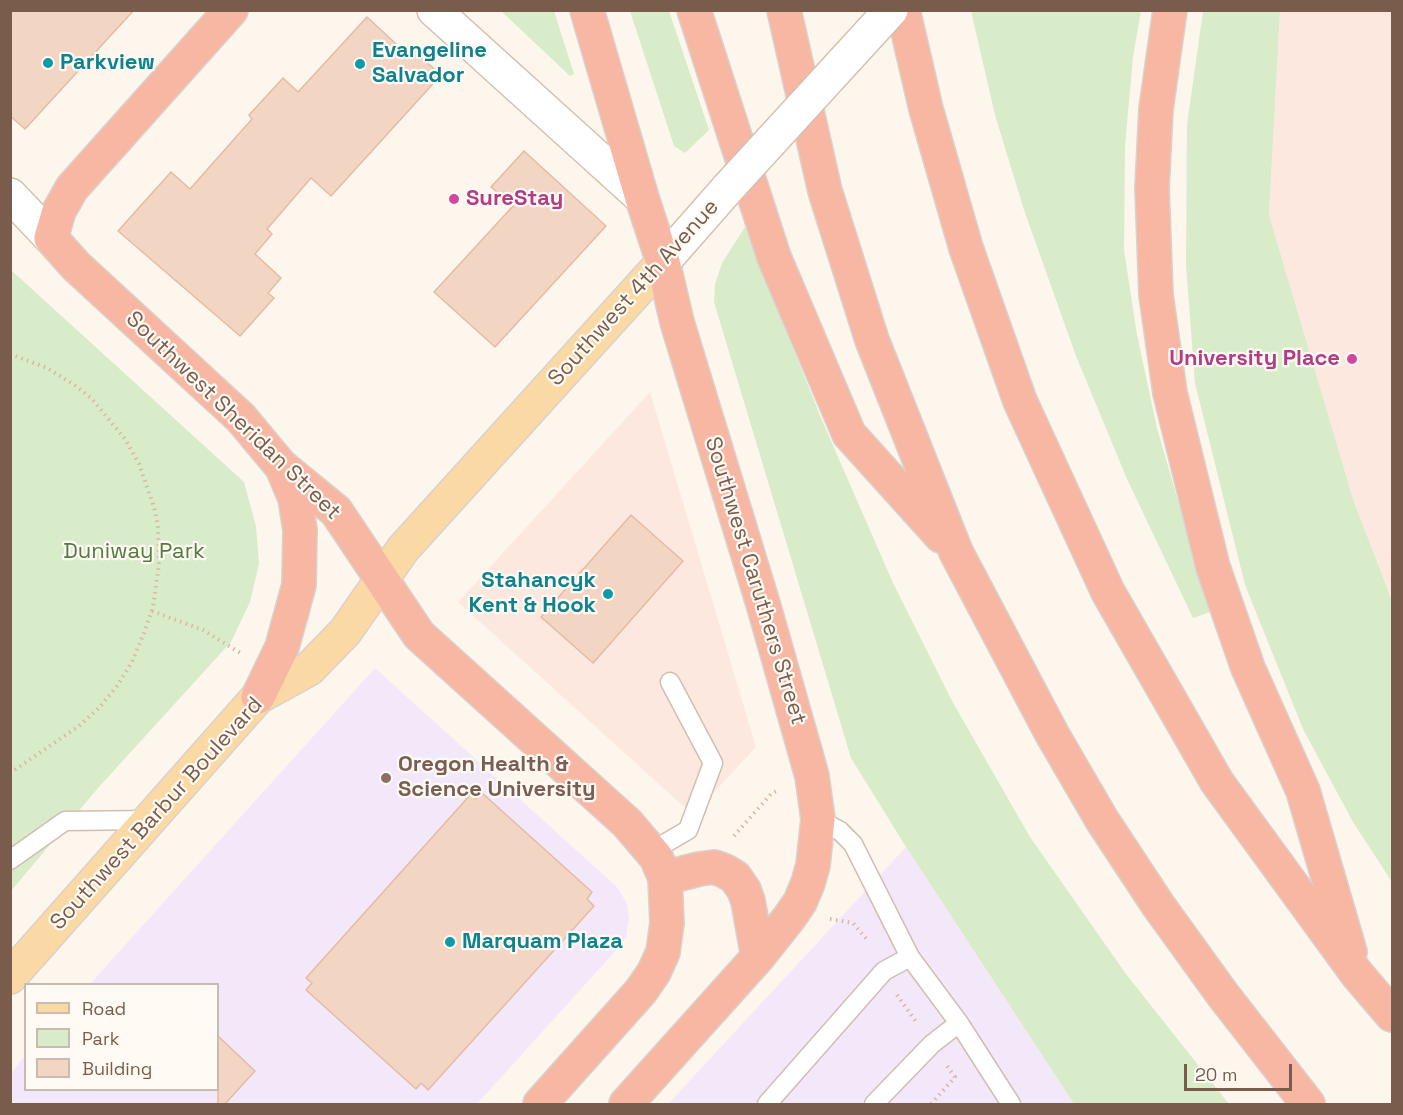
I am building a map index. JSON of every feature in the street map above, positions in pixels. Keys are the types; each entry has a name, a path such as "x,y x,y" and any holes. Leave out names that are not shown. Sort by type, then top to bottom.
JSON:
{"highway":[{"path":"51,238 59,211 72,188 231,10"},
{"name":"Southwest Caruthers Street","path":"587,10 663,262 677,322 764,607 812,776 829,825 800,902 776,936 626,1104"},
{"path":"694,10 774,257 849,434 956,552"},
{"path":"784,10 825,191 872,340 956,552 1052,734 1102,820 1158,905 1223,995 1304,1097"},
{"path":"903,10 926,110 966,248 1020,401 1108,592 1217,782 1357,974 1392,1015"},
{"path":"1170,10 1156,109 1152,188 1156,295 1170,393 1212,567 1248,668 1303,791 1357,974"},
{"name":"Southwest Sheridan Street","path":"51,238 76,266 241,418 281,466 336,511 419,635 619,815 658,865"},
{"path":"264,685 282,647 299,585 300,530 295,498 281,466"},
{"path":"540,1104 641,991 654,972 663,952 667,923 658,865 699,869 714,867 735,877 748,901 758,957"}],"main road":[{"path":"434,10 642,198"},
{"name":"Southwest 4th Avenue","path":"381,580 403,549 891,10"},
{"name":"Southwest Sheridan Street","path":"10,195 51,238"},
{"name":"Southwest Barbur Boulevard","path":"10,977 150,820 264,685 309,669 345,632 381,580"}],"lane":[{"path":"658,865 688,830 713,763 670,682"},
{"path":"10,860 65,821 150,820"},
{"path":"829,825 853,844 910,957 959,1023 1011,1104"},
{"path":"767,1104 884,971 910,957"},
{"path":"874,1104 932,1044 959,1023"}],"path":[{"path":"10,354 46,368 76,386 92,399 125,439 149,488 158,526 159,564 152,611 132,662 117,686 99,708 69,734 10,773"},
{"path":"152,611 204,630 264,685"},
{"path":"731,841 772,793 812,776"},
{"path":"837,919 853,923 860,930 874,950 891,986 955,1077 931,1104"}],"shaded area":[{"name":"University Place","path":"1280,11 1392,11 1392,591 1390,594 1354,502 1269,215"},
{"path":"650,392 756,747 693,815 458,602"},
{"name":"Oregon Health & Science University","path":"375,668 618,888 627,904 629,919 626,937 619,947 477,1104 11,1104 11,1073 24,1057 24,1091 219,1091 219,983 91,983"},
{"path":"906,847 1074,1104 668,1104"}],"green space":[{"path":"501,11 554,11 574,74 570,76"},
{"path":"630,11 669,11 709,130 685,153 674,146"},
{"path":"971,11 1141,11 1133,57 1125,146 1124,250 1137,335 1157,428 1210,612 1193,618 1127,479 1076,356 1024,210 995,115"},
{"path":"1203,11 1280,11 1269,215 1354,502 1392,600 1392,882 1353,822 1303,729 1245,585 1195,383 1186,265 1187,125"},
{"path":"745,227 821,418 893,583 952,701 1030,837 1126,974 1229,1104 1074,1104 906,847 851,758 714,302 715,284 722,263"},
{"name":"Duniway Park","path":"11,270 244,482 256,526 259,564 250,602 231,642 98,788 11,891"}],"building":[{"name":"Parkview","path":"10,10 134,10 25,129 10,116"},
{"path":"367,17 407,54 412,49 441,75 331,196 311,178 267,229 272,234 255,254 281,278 268,293 274,298 240,336 118,231 171,172 190,189 252,119 249,115 283,78 298,92"},
{"path":"524,151 606,226 495,347 434,292 513,206 491,187"},
{"name":"Stahancyk Kent & Hook","path":"631,515 683,561 593,663 541,617"},
{"name":"Marquam Plaza","path":"482,793 592,892 587,899 594,906 428,1090 421,1083 416,1089 306,990 312,983 306,978 471,794 476,799"},
{"path":"219,1037 255,1071 225,1104 218,1104"}],"place":[{"name":"Parkview","path":"48,63"},
{"name":"Evangeline Salvador","path":"360,64"},
{"name":"SureStay","path":"454,199"},
{"name":"University Place","path":"1352,359"},
{"name":"Stahancyk Kent & Hook","path":"608,594"},
{"name":"Oregon Health & Science University","path":"386,778"},
{"name":"Marquam Plaza","path":"450,942"}]}
